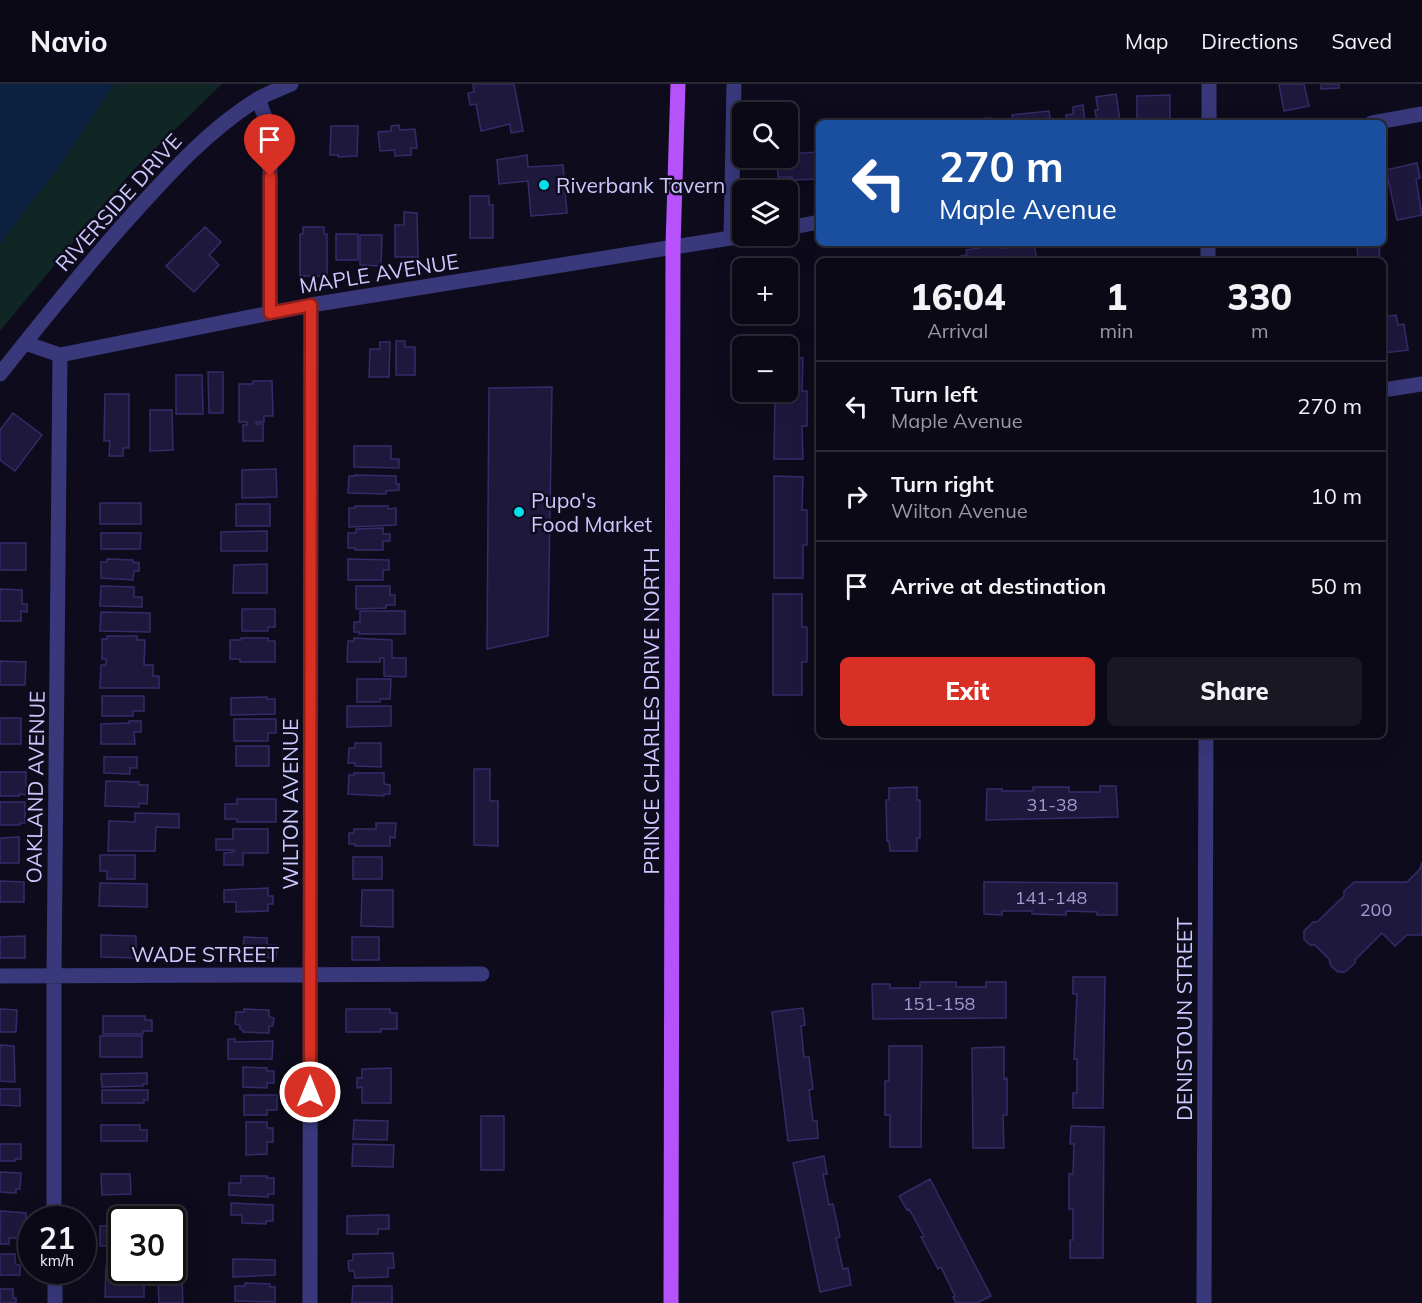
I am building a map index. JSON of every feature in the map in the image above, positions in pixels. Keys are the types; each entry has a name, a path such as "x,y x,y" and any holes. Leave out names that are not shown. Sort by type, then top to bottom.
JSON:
{"main road":[{"name":"PRINCE CHARLES DRIVE NORTH","path":"671,1303 673,246 678,84"}],"street":[{"name":"RIVERSIDE DRIVE","path":"0,374 55,303 167,177 209,135 258,99 291,84"},
{"path":"734,84 736,180"},
{"path":"1209,84 1209,120"},
{"path":"258,99 270,130 270,313"},
{"path":"1386,120 1422,114"},
{"path":"798,226 816,223"},
{"name":"MAPLE AVENUE","path":"60,355 311,305 732,238"},
{"name":"WILTON AVENUE","path":"310,1303 311,305"},
{"path":"25,343 60,355"},
{"name":"OAKLAND AVENUE","path":"54,1206 60,355"},
{"path":"1386,390 1422,384"},
{"name":"DENISTOUN STREET","path":"1204,1303 1206,738"},
{"name":"WADE STREET","path":"0,976 482,974"},
{"path":"54,1284 55,1303"}],"green space":[{"path":"114,84 222,84 133,170 0,331 0,244 61,164"}],"water":[{"path":"0,84 114,84 61,164 0,244"}],"building":[{"path":"473,84 514,84 523,131 511,133 510,124 481,131 476,104 470,105 468,93 474,92"},
{"path":"1279,84 1304,84 1309,106 1284,111"},
{"path":"1321,84 1339,84 1339,88 1321,89"},
{"path":"1116,94 1120,120 1097,120 1096,97"},
{"path":"1170,95 1170,120 1137,120 1137,96"},
{"path":"1083,105 1085,120 1067,120 1066,115 1073,114 1073,107"},
{"path":"1049,111 1050,120 1013,120 1012,115"},
{"path":"992,118 992,120 975,120"},
{"path":"399,125 400,130 415,129 417,148 411,148 411,155 395,156 394,150 380,151 378,132 391,131 391,126"},
{"path":"331,126 358,126 357,156 330,155"},
{"path":"816,152 816,179 792,180 792,177 778,177 778,168 798,168 798,153"},
{"path":"527,155 528,167 563,165 567,213 531,216 528,181 499,184 497,160"},
{"path":"1417,163 1420,178 1416,179 1422,215 1397,220 1386,170"},
{"path":"470,196 489,196 489,205 493,205 493,238 470,238"},
{"path":"404,212 417,213 418,257 395,257 395,225 404,225"},
{"path":"205,227 221,242 209,255 219,265 194,292 166,266"},
{"path":"303,227 324,227 324,234 327,234 327,276 300,276 300,234 303,234"},
{"path":"336,234 358,234 358,260 336,260"},
{"path":"360,235 382,235 381,266 360,265"},
{"path":"990,246 1002,246 1002,248 1034,246 1036,258 951,258 967,255 966,250"},
{"path":"1357,246 1379,246 1380,258 1358,258"},
{"path":"1118,257 1150,257 1150,258"},
{"path":"1396,315 1398,325 1404,324 1408,350 1386,353 1386,317"},
{"path":"396,341 405,341 405,347 415,347 415,375 396,375"},
{"path":"380,342 390,342 389,377 369,377 370,349 380,349"},
{"path":"798,358 803,358 802,391 807,391 807,426 802,426 803,459 774,459 775,402 798,402"},
{"path":"208,372 223,372 223,413 209,413"},
{"path":"176,375 202,375 203,414 176,414"},
{"path":"253,381 272,381 273,416 264,416 264,422 256,422 256,424 263,424 263,441 243,441 243,425 247,425 247,422 239,422 239,384 253,384"},
{"name":"Pupo's Food Market","path":"552,387 548,636 487,649 489,388"},
{"path":"105,394 129,394 129,448 123,448 123,456 109,456 110,441 104,441"},
{"path":"150,410 172,410 173,450 150,451"},
{"path":"13,413 42,435 15,471 0,460 0,430"},
{"path":"354,446 391,446 391,459 399,459 399,468 354,467"},
{"path":"276,469 277,497 242,498 242,470"},
{"path":"349,476 396,476 399,490 386,491 386,494 348,493"},
{"path":"774,476 803,477 802,510 807,510 807,545 803,545 803,578 774,578"},
{"path":"100,503 141,503 141,524 100,524"},
{"path":"236,504 270,504 270,526 236,526"},
{"path":"355,506 396,508 396,525 349,527 349,508 355,508"},
{"path":"383,528 383,534 390,534 390,541 383,541 383,550 348,548 348,533 356,533 356,529"},
{"path":"267,531 267,551 221,551 221,532"},
{"path":"101,533 141,533 140,549 101,549"},
{"path":"0,543 26,543 26,570 0,570"},
{"path":"107,559 133,560 139,563 139,571 134,571 133,580 101,578 101,562 107,562"},
{"path":"348,559 389,560 389,570 383,570 383,580 348,580"},
{"path":"267,564 267,593 233,593 234,565"},
{"path":"101,586 134,587 134,597 142,597 142,607 100,606"},
{"path":"356,586 390,586 390,595 395,595 395,605 386,605 386,608 356,609"},
{"path":"0,589 22,590 22,604 27,604 27,612 21,611 21,621 0,621"},
{"path":"773,594 802,594 802,627 807,627 807,662 802,662 802,695 773,695"},
{"path":"242,609 275,609 275,627 268,627 268,631 242,631"},
{"path":"360,611 405,611 405,634 359,634 359,632 354,632 354,622 360,622"},
{"path":"101,612 150,613 150,632 100,631"},
{"path":"107,636 137,636 137,640 145,640 144,665 153,665 153,676 159,676 159,688 100,688 101,665 106,665 106,659 102,659 102,639 107,639"},
{"path":"241,638 268,638 268,641 275,641 275,662 240,662 240,659 230,659 230,640 241,640"},
{"path":"354,638 392,640 392,658 406,658 406,677 384,676 384,658 380,658 380,662 347,662 348,641 354,641"},
{"path":"0,661 26,662 25,685 0,685"},
{"path":"357,679 391,679 390,699 380,699 380,702 357,702"},
{"path":"102,696 144,696 144,711 133,711 133,716 102,716"},
{"path":"267,697 267,699 275,699 275,714 231,715 231,698"},
{"path":"347,706 391,706 391,726 347,727"},
{"path":"0,718 21,718 21,744 0,744"},
{"path":"234,719 276,719 276,733 268,733 268,741 234,741"},
{"path":"129,721 141,721 141,732 134,732 135,744 101,744 101,724 129,723"},
{"path":"355,743 381,743 381,767 355,766 355,763 348,763 349,748 355,748"},
{"path":"236,746 269,746 269,766 236,766"},
{"path":"104,757 137,757 137,768 130,768 130,774 104,773"},
{"path":"474,769 490,769 490,801 498,801 498,846 474,845"},
{"path":"0,772 26,772 26,795 0,796"},
{"path":"354,773 384,773 384,784 390,785 390,794 384,794 384,796 348,794 349,775 354,775"},
{"path":"106,781 139,782 139,785 148,785 147,804 139,803 139,807 105,806"},
{"path":"1100,786 1116,786 1118,817 986,820 987,789 1033,791 1033,787 1069,787 1069,792 1100,792"},
{"path":"917,787 917,800 920,800 920,838 917,838 917,851 890,851 889,841 887,841 886,800 889,800 889,788"},
{"path":"237,799 276,799 276,822 237,822 237,819 225,819 225,804 237,804"},
{"path":"0,802 25,802 25,823 0,825"},
{"path":"135,813 179,814 179,828 156,827 155,851 108,851 109,821 135,822"},
{"path":"376,823 396,823 395,838 390,837 390,846 349,844 349,833 354,833 354,829 376,829"},
{"path":"233,829 268,829 268,853 243,853 243,865 224,865 224,853 234,852 234,850 216,850 216,839 233,839"},
{"path":"19,837 19,863 0,863 0,838"},
{"path":"100,855 135,855 135,879 107,879 107,871 100,871"},
{"path":"353,857 382,857 382,879 353,879"},
{"path":"1422,862 1422,935 1407,935 1395,946 1382,933 1345,972 1338,972 1315,945 1310,945 1304,939 1304,931 1344,896 1344,891 1354,882 1407,882 1420,869"},
{"path":"0,881 24,882 24,902 0,902"},
{"path":"984,882 1117,883 1117,915 1066,911 1066,915 1032,914 1032,911 1002,911 1002,915 984,914"},
{"path":"100,883 147,884 147,907 99,906"},
{"path":"268,888 268,896 273,896 273,904 268,904 268,911 236,912 236,902 224,902 224,890"},
{"path":"362,890 393,890 393,927 361,926"},
{"path":"101,935 136,936 136,958 101,957"},
{"path":"25,936 25,958 0,958 0,937"},
{"path":"244,937 267,938 267,945 277,945 276,958 243,957"},
{"path":"352,937 379,937 379,960 352,960"},
{"path":"1073,977 1105,977 1103,1108 1073,1108 1073,1093 1077,1093 1077,1059 1074,1059 1077,994 1073,994"},
{"path":"920,982 956,982 956,987 986,987 986,982 1006,982 1006,1018 873,1019 872,984 890,984 890,988 920,988"},
{"path":"803,1008 805,1025 801,1026 804,1057 809,1057 813,1089 809,1090 813,1121 817,1121 818,1138 788,1141 772,1012"},
{"path":"0,1009 17,1010 16,1032 0,1032"},
{"path":"244,1009 269,1010 269,1017 274,1018 273,1026 269,1026 269,1033 243,1032 240,1025 235,1024 236,1012 244,1012"},
{"path":"346,1009 390,1009 390,1013 397,1013 397,1029 381,1029 381,1032 346,1032"},
{"path":"103,1016 145,1016 145,1020 152,1020 152,1031 143,1031 143,1034 103,1034"},
{"path":"100,1036 142,1036 142,1057 100,1057"},
{"path":"228,1039 235,1039 235,1042 273,1041 272,1059 228,1059"},
{"path":"0,1045 14,1046 15,1082 0,1081"},
{"path":"889,1046 922,1046 921,1147 890,1147 890,1115 885,1115 885,1081 889,1081"},
{"path":"1004,1047 1007,1115 1003,1115 1004,1148 973,1148 972,1048"},
{"path":"243,1067 267,1068 267,1071 274,1071 274,1083 267,1083 267,1088 243,1087"},
{"path":"391,1068 391,1103 362,1103 362,1087 357,1088 357,1078 362,1078 362,1069"},
{"path":"147,1073 147,1084 143,1086 102,1087 101,1074"},
{"path":"0,1089 20,1089 20,1106 0,1105"},
{"path":"102,1090 148,1090 148,1100 144,1100 144,1103 102,1103"},
{"path":"244,1095 277,1095 277,1110 267,1110 267,1115 244,1115"},
{"path":"481,1116 504,1116 504,1170 481,1170"},
{"path":"354,1120 388,1121 387,1140 353,1139"},
{"path":"246,1122 267,1122 267,1128 273,1128 273,1142 267,1142 267,1154 246,1155"},
{"path":"101,1125 140,1125 140,1130 147,1130 147,1141 101,1141"},
{"path":"1071,1126 1104,1127 1103,1258 1070,1258 1070,1240 1073,1240 1073,1209 1069,1209 1069,1174 1073,1174 1074,1144 1070,1144"},
{"path":"0,1144 21,1144 21,1159 0,1161"},
{"path":"353,1144 394,1145 393,1167 352,1166"},
{"path":"824,1156 827,1174 823,1174 829,1205 833,1204 840,1237 836,1238 843,1269 848,1268 851,1285 820,1292 793,1163"},
{"path":"0,1172 21,1173 20,1189 16,1189 16,1193 0,1192"},
{"path":"101,1174 130,1174 131,1194 102,1195"},
{"path":"241,1176 274,1178 274,1194 268,1194 268,1197 229,1195 229,1183 241,1183"},
{"path":"930,1179 991,1296 977,1303 956,1303 941,1267 938,1269 921,1237 924,1236 899,1196"},
{"path":"231,1203 273,1205 273,1221 266,1221 266,1224 242,1223 242,1215 231,1215"},
{"path":"0,1211 18,1212 18,1238 9,1238 9,1244 0,1244"},
{"path":"389,1215 389,1229 378,1229 378,1234 347,1234 347,1216"},
{"path":"100,1226 108,1226 108,1246 100,1246"},
{"path":"393,1253 394,1268 388,1268 388,1277 355,1278 354,1271 349,1271 348,1261 353,1260 353,1254"},
{"path":"0,1254 15,1254 18,1275 0,1275"},
{"path":"233,1259 275,1260 275,1275 233,1277"},
{"path":"106,1266 108,1266 108,1284 144,1284 144,1297 105,1297"},
{"path":"245,1283 270,1284 270,1287 275,1287 275,1302 235,1301 235,1286 245,1286"},
{"path":"158,1284 182,1284 183,1303 159,1303"},
{"path":"353,1286 392,1286 392,1303 352,1303"},
{"path":"0,1289 13,1289 13,1298 16,1298 16,1303 0,1303"}],"place":[{"name":"Riverbank Tavern","path":"544,185"},
{"name":"Pupo's Food Market","path":"519,512"}],"route":[{"path":"270,176 270,313 311,305 310,1092"}]}
